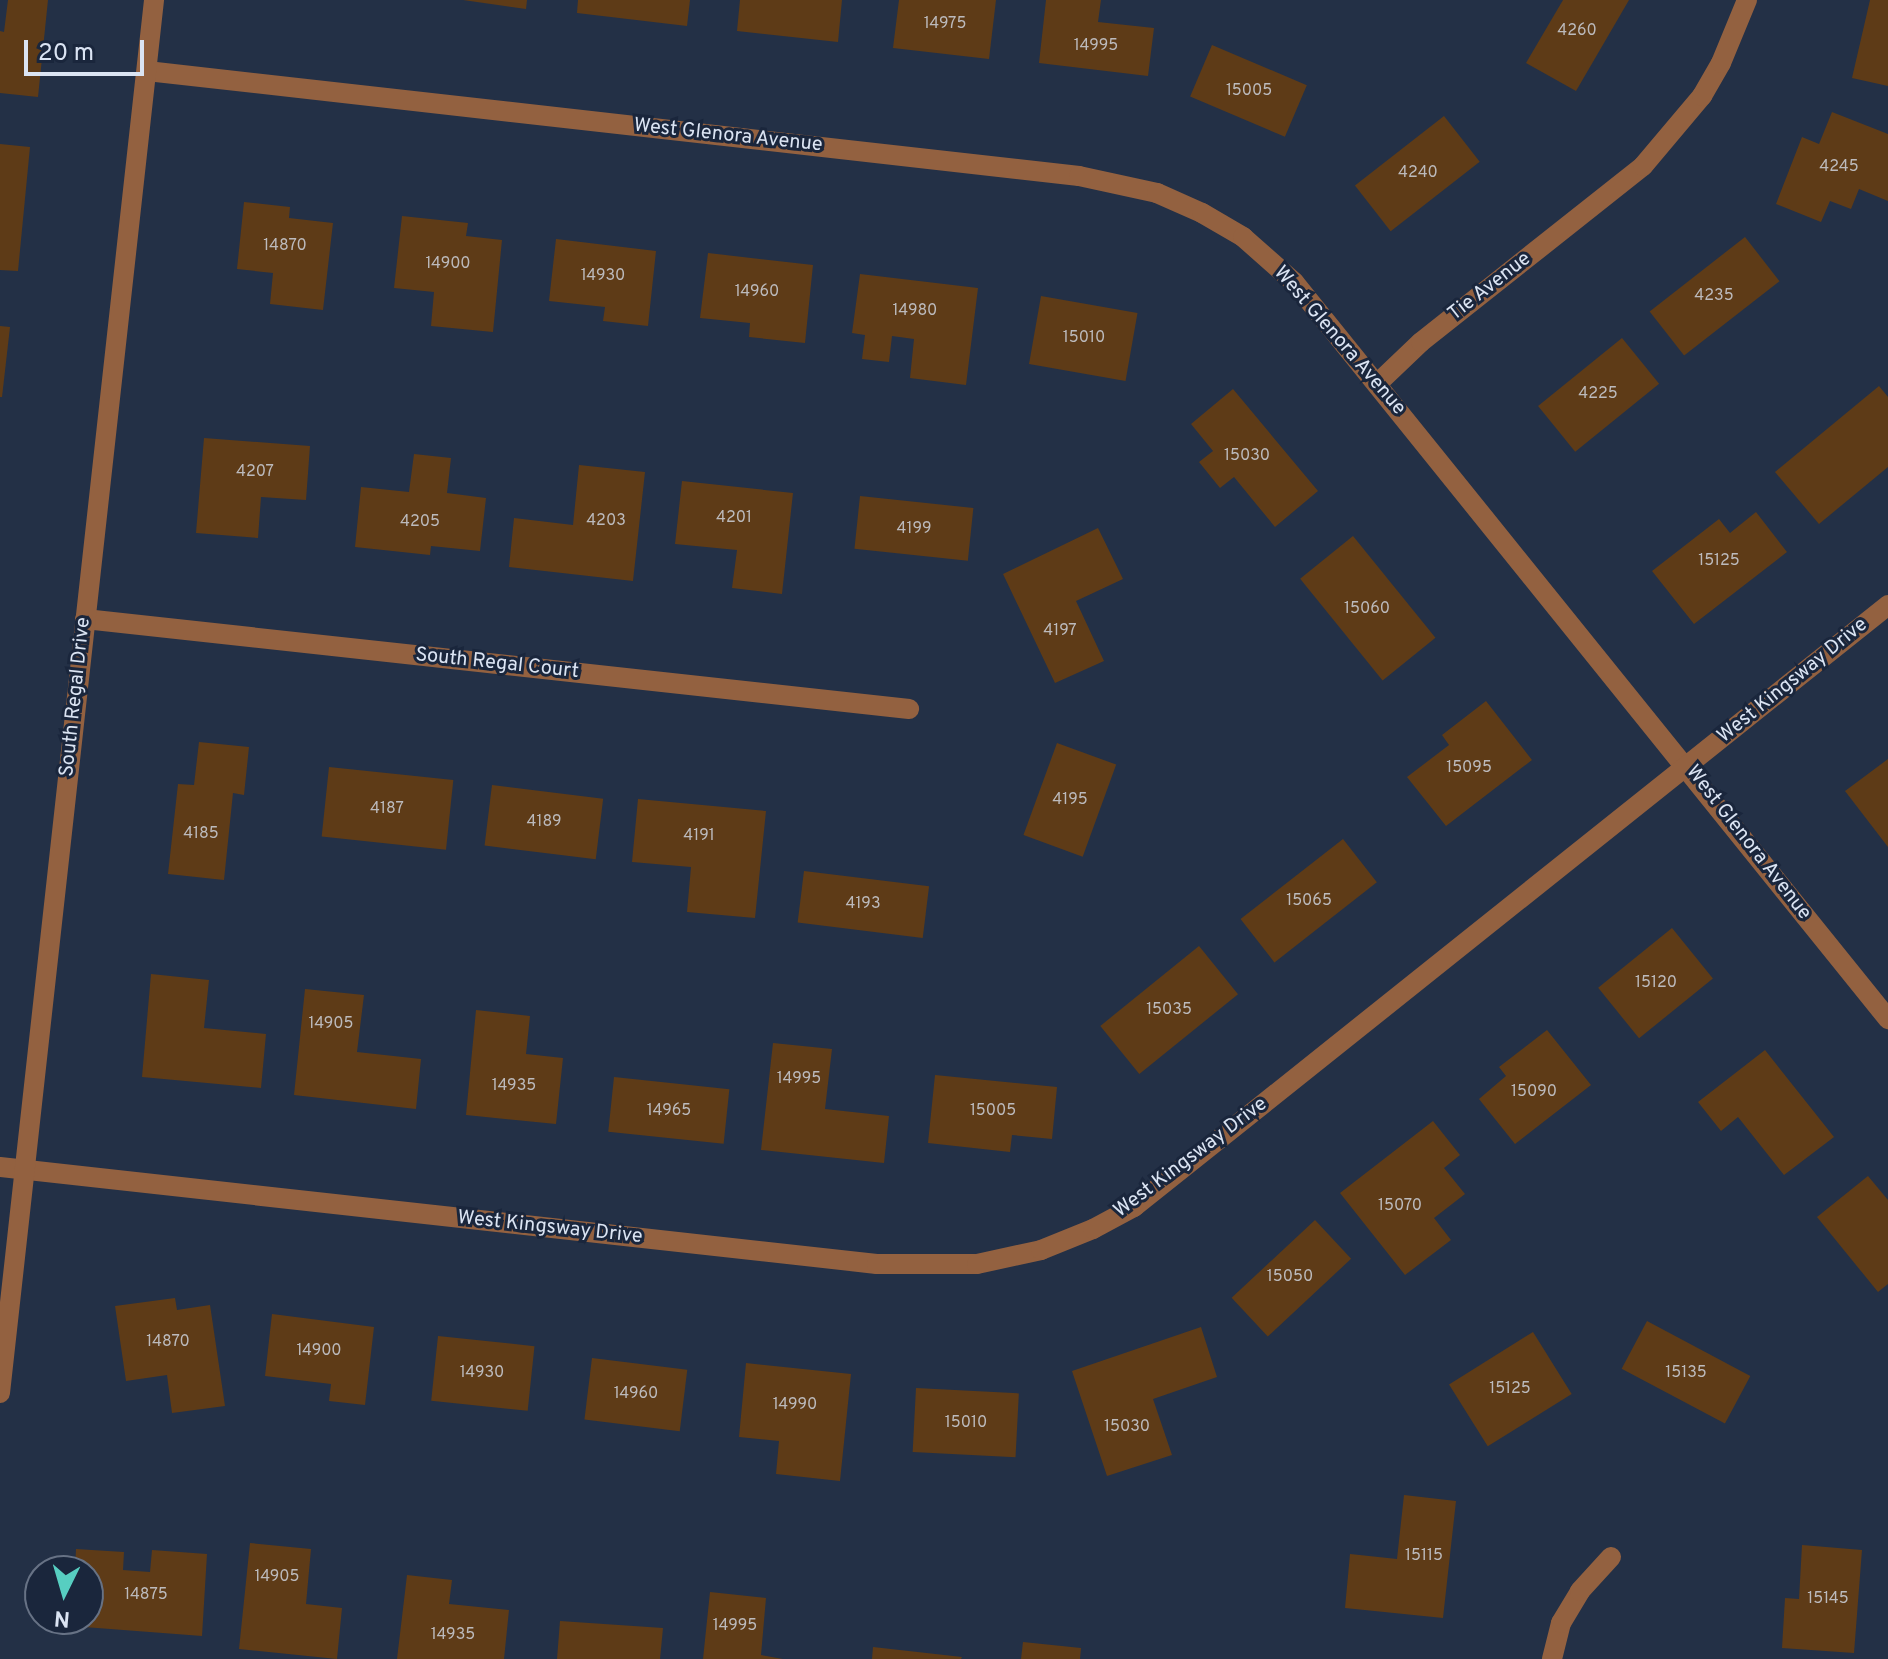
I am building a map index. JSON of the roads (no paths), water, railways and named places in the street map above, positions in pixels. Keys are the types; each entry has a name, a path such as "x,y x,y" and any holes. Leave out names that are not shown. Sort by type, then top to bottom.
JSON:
{"street":[{"name":"South Regal Drive","path":"0,1393 154,0"},
{"name":"Tie Avenue","path":"1378,383 1421,342 1651,158 1702,96 1721,63 1747,0"},
{"name":"West Glenora Avenue","path":"147,71 1079,176 1157,193 1243,237 1294,282 1378,383 1888,1019"},
{"name":"West Kingsway Drive","path":"0,1167 877,1264 977,1264 1041,1250 1093,1229 1134,1207 1888,605"},
{"name":"South Regal Court","path":"85,619 909,709"},
{"path":"1552,1659 1561,1623 1580,1591 1611,1557"}]}
